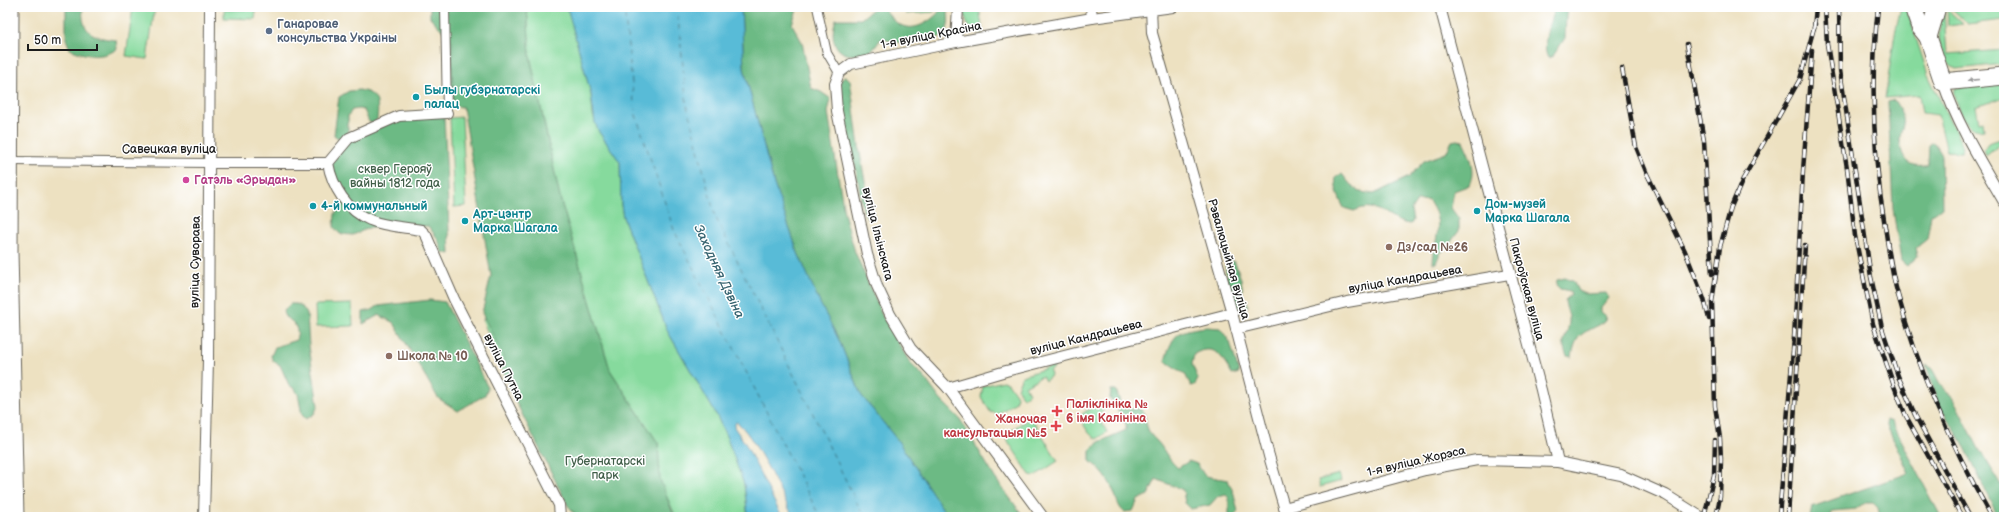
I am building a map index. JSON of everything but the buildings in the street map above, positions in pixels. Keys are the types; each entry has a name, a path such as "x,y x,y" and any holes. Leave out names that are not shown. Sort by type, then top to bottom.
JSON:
{"main road":[{"path":"10,7 11,161 9,252 15,517"},
{"path":"1913,7 1943,82 2004,76"},
{"path":"1924,32 1923,18 1931,7"},
{"path":"1924,32 1937,7"}],"street":[{"name":"вуліца Суворава","path":"204,517 208,360 210,7"},
{"path":"328,163 349,138 399,116 447,112 445,7"},
{"path":"817,7 827,53 839,73"},
{"path":"956,42 958,7"},
{"path":"1091,7 1092,18"},
{"name":"1-я вуліца Красіна","path":"839,73 852,64 956,42 1092,18 1173,7"},
{"name":"Пакроўская вуліца","path":"1440,7 1509,274 1541,390 1558,462"},
{"name":"Рэвалюцыйная вуліца","path":"1150,9 1152,33 1232,313 1269,456 1286,513"},
{"name":"вуліца Ільінскага","path":"839,73 835,84 837,111 867,254 877,286 890,314 911,349 948,388 1043,517"},
{"path":"1943,82 1947,96 2004,202"},
{"name":"Савецкая вуліца","path":"11,161 328,163"},
{"name":"вуліца Путна","path":"328,163 331,178 350,208 370,220 421,230 432,246 454,299 559,505 560,517"},
{"name":"вуліца Кандрацьева","path":"1236,329 1347,302 1509,274"},
{"name":"вуліца Кандрацьева","path":"948,388 1013,369 1232,313"},
{"name":"1-я вуліца Жорэса","path":"1286,513 1425,470 1477,460 1558,462 1621,475 1666,495 1701,517"}],"green space":[{"path":"66,7 83,7 84,23 90,32 102,38 116,40 117,49 106,54 88,55 70,49 66,39"},
{"path":"133,7 155,7 147,59 126,56"},
{"name":"Губернатарскі парк","path":"430,7 527,7 530,56 560,198 610,370 658,443 660,479 672,511 676,517 579,517 568,506 512,394 502,354 482,313 491,276 463,107 453,106 452,41 430,17"},
{"path":"448,7 538,296 659,466 658,443 610,370 560,198 530,56 527,7 567,7 591,94 593,115 599,132 620,162 621,205 623,217 668,332 716,414 727,438 744,484 748,517 676,517 665,493 646,517 575,517 503,371 483,321 494,262 469,107 450,95"},
{"path":"741,7 798,7 792,24 802,42 811,88 821,92 831,99 828,112 844,213 855,252 883,317 910,363 924,377 940,399 960,419 995,478 1024,517 948,517 898,441 861,395 839,340 820,304 798,253 774,184 744,68"},
{"path":"872,7 884,7 889,15 901,25 914,27 928,21 945,7 948,13 946,34 941,37 903,43 881,39 871,51 861,54 845,54 839,50 835,45 833,38 833,29 836,19 861,19 873,9"},
{"path":"905,7 934,7 934,12 906,14"},
{"path":"965,7 979,7 983,33 970,28 965,17"},
{"path":"1569,7 1566,15 1565,38 1553,56 1548,58 1545,47 1549,26 1555,8"},
{"path":"1901,7 1906,7 1928,75 1963,147 1961,152 1947,151 1938,115 1922,113 1919,95 1885,98 1895,33"},
{"path":"1950,7 2004,7 2004,20 1968,24"},
{"path":"253,9 256,12 255,19 224,18 224,10"},
{"path":"1947,9 1963,24 1948,26"},
{"path":"1944,12 1947,54 2004,50 2004,64 1956,69 1950,65 1945,59 1940,44 1939,35 1941,19"},
{"path":"845,75 850,80 865,183 874,216 867,219 863,210 855,165 848,148 840,110 838,84"},
{"path":"2004,81 2004,97 1976,107 1979,122 1983,121 1984,129 1980,130 1969,126 1959,107 1955,96 1955,88"},
{"path":"359,90 370,93 376,99 378,108 377,120 374,123 369,122 364,110 352,110 348,116 348,134 344,138 338,138 334,135 339,97 349,91"},
{"path":"1894,100 1903,117 1900,145 1907,160 1916,165 1928,164 1929,145 1933,142 1941,155 1942,207 1931,215 1927,239 1916,248 1918,256 1907,266 1901,261 1893,209 1888,102"},
{"name":"сквер Герояў вайны 1812 года","path":"405,116 444,116 450,254 442,252 438,239 428,226 371,227 353,235 340,234 334,227 335,214 347,196 344,186 335,179 332,162 350,140"},
{"path":"462,117 466,206 454,207 450,118"},
{"path":"2004,138 2004,141 1986,156 1984,149 1988,143"},
{"path":"1452,141 1463,141 1470,157 1473,168 1472,179 1470,185 1454,191 1451,208 1459,219 1459,231 1448,246 1440,253 1436,263 1433,263 1438,231 1437,216 1428,200 1417,201 1411,210 1413,220 1411,224 1403,223 1370,208 1363,208 1354,211 1344,208 1336,189 1336,177 1342,174 1350,184 1360,192 1374,194 1409,177 1424,161 1446,153"},
{"path":"1229,261 1234,261 1242,283 1242,296 1247,301 1248,306 1244,310 1234,307 1227,281 1225,265"},
{"path":"1565,278 1573,281 1578,291 1586,294 1606,293 1609,298 1601,308 1601,312 1606,316 1604,322 1579,337 1572,357 1567,356 1564,346 1569,319 1565,300 1571,295 1570,291 1560,289 1556,285 1557,280"},
{"path":"430,300 445,302 488,388 485,395 458,411 438,398 394,323 379,315 363,324 363,312 372,310 378,306"},
{"path":"290,304 297,304 303,308 307,314 309,346 318,406 314,414 306,419 302,415 298,394 295,389 289,385 280,365 273,361 271,356 275,347 296,340 296,326 292,321 285,317 284,311"},
{"path":"352,304 353,326 316,327 315,305"},
{"path":"1207,327 1220,328 1230,342 1239,373 1232,375 1222,358 1213,351 1202,351 1194,354 1192,364 1198,379 1195,385 1191,386 1185,374 1165,361 1171,344 1178,334 1184,331"},
{"path":"1926,364 1930,366 1943,388 1952,396 1979,449 2004,489 2004,517 1998,517 1963,443 1938,404"},
{"path":"1053,366 1054,368 1050,371 1051,376 1045,381 1042,376 1025,386 1029,393 1023,398 1017,388 1022,376"},
{"path":"1003,381 1008,383 1017,396 1016,402 996,415 993,412 991,413 981,397 983,386"},
{"path":"1111,390 1116,390 1122,408 1141,409 1149,432 1178,468 1189,461 1197,464 1205,476 1228,480 1234,494 1238,512 1233,517 1229,516 1229,499 1226,494 1218,496 1210,505 1191,509 1185,503 1183,490 1156,479 1148,495 1138,500 1133,511 1124,512 1122,510 1118,505 1109,482 1090,461 1090,450 1099,442 1126,430 1126,424 1110,398"},
{"path":"1093,406 1100,406 1104,410 1098,416 1107,432 1097,439 1086,429 1081,415"},
{"path":"1031,417 1058,461 1035,476 1030,475 1004,435"},
{"path":"1887,420 1892,422 1941,517 1880,517 1878,508 1873,503 1864,503 1856,509 1832,511 1831,517 1810,517 1812,507 1909,473 1886,424"},
{"path":"1339,474 1341,481 1320,487 1318,480"}],"water":[{"name":"Заходняя Дзвіна","path":"567,7 741,7 744,68 747,81 774,184 798,253 820,303 839,340 861,395 898,441 948,517 793,517 758,450 750,437 736,422 734,427 745,443 782,517 748,517 744,484 727,438 716,414 668,332 623,217 621,205 620,162 599,132 595,123 591,94"}],"ferry route":[{"path":"624,7 635,112 674,230 820,517"},
{"path":"677,7 687,106 715,216 864,517"}],"railway":[{"path":"1814,28 1816,7"},
{"path":"1825,7 1827,44 1847,168 1855,236 1873,324 1906,416 1962,517"},
{"path":"1839,7 1840,70 1871,277 1882,328 1898,376 1915,415 1970,517"},
{"path":"1878,7 1874,64 1874,120 1878,177 1894,280 1906,324 1926,381 1963,464 1992,517"},
{"path":"1716,517 1720,497 1721,459 1720,438 1715,406 1712,302 1720,247 1731,207 1743,179 1800,79 1815,24"},
{"path":"1687,44 1704,141 1712,274"},
{"path":"1779,517 1794,338 1803,171 1812,50"},
{"path":"1622,68 1636,147 1647,174 1685,251 1704,299 1709,319"},
{"path":"1788,517 1805,245"},
{"path":"1704,517 1714,475 1715,440"}],"place":[{"name":"Ганаровае консульства Украіны","path":"269,31"},
{"name":"Былы губэрнатарскі палац","path":"416,97"},
{"name":"Гатэль «Эрыдан»","path":"186,180"},
{"name":"4-й коммунальный","path":"313,206"},
{"name":"Дом-музей Марка Шагала","path":"1477,211"},
{"name":"Арт-цэнтр Марка Шагала","path":"465,221"},
{"name":"Дз/сад №26","path":"1389,247"},
{"name":"Школа № 10","path":"389,356"},
{"name":"Паліклініка № 6 імя Калініна","path":"1057,411"},
{"name":"Жаночая кансультацыя №5","path":"1056,426"}]}
